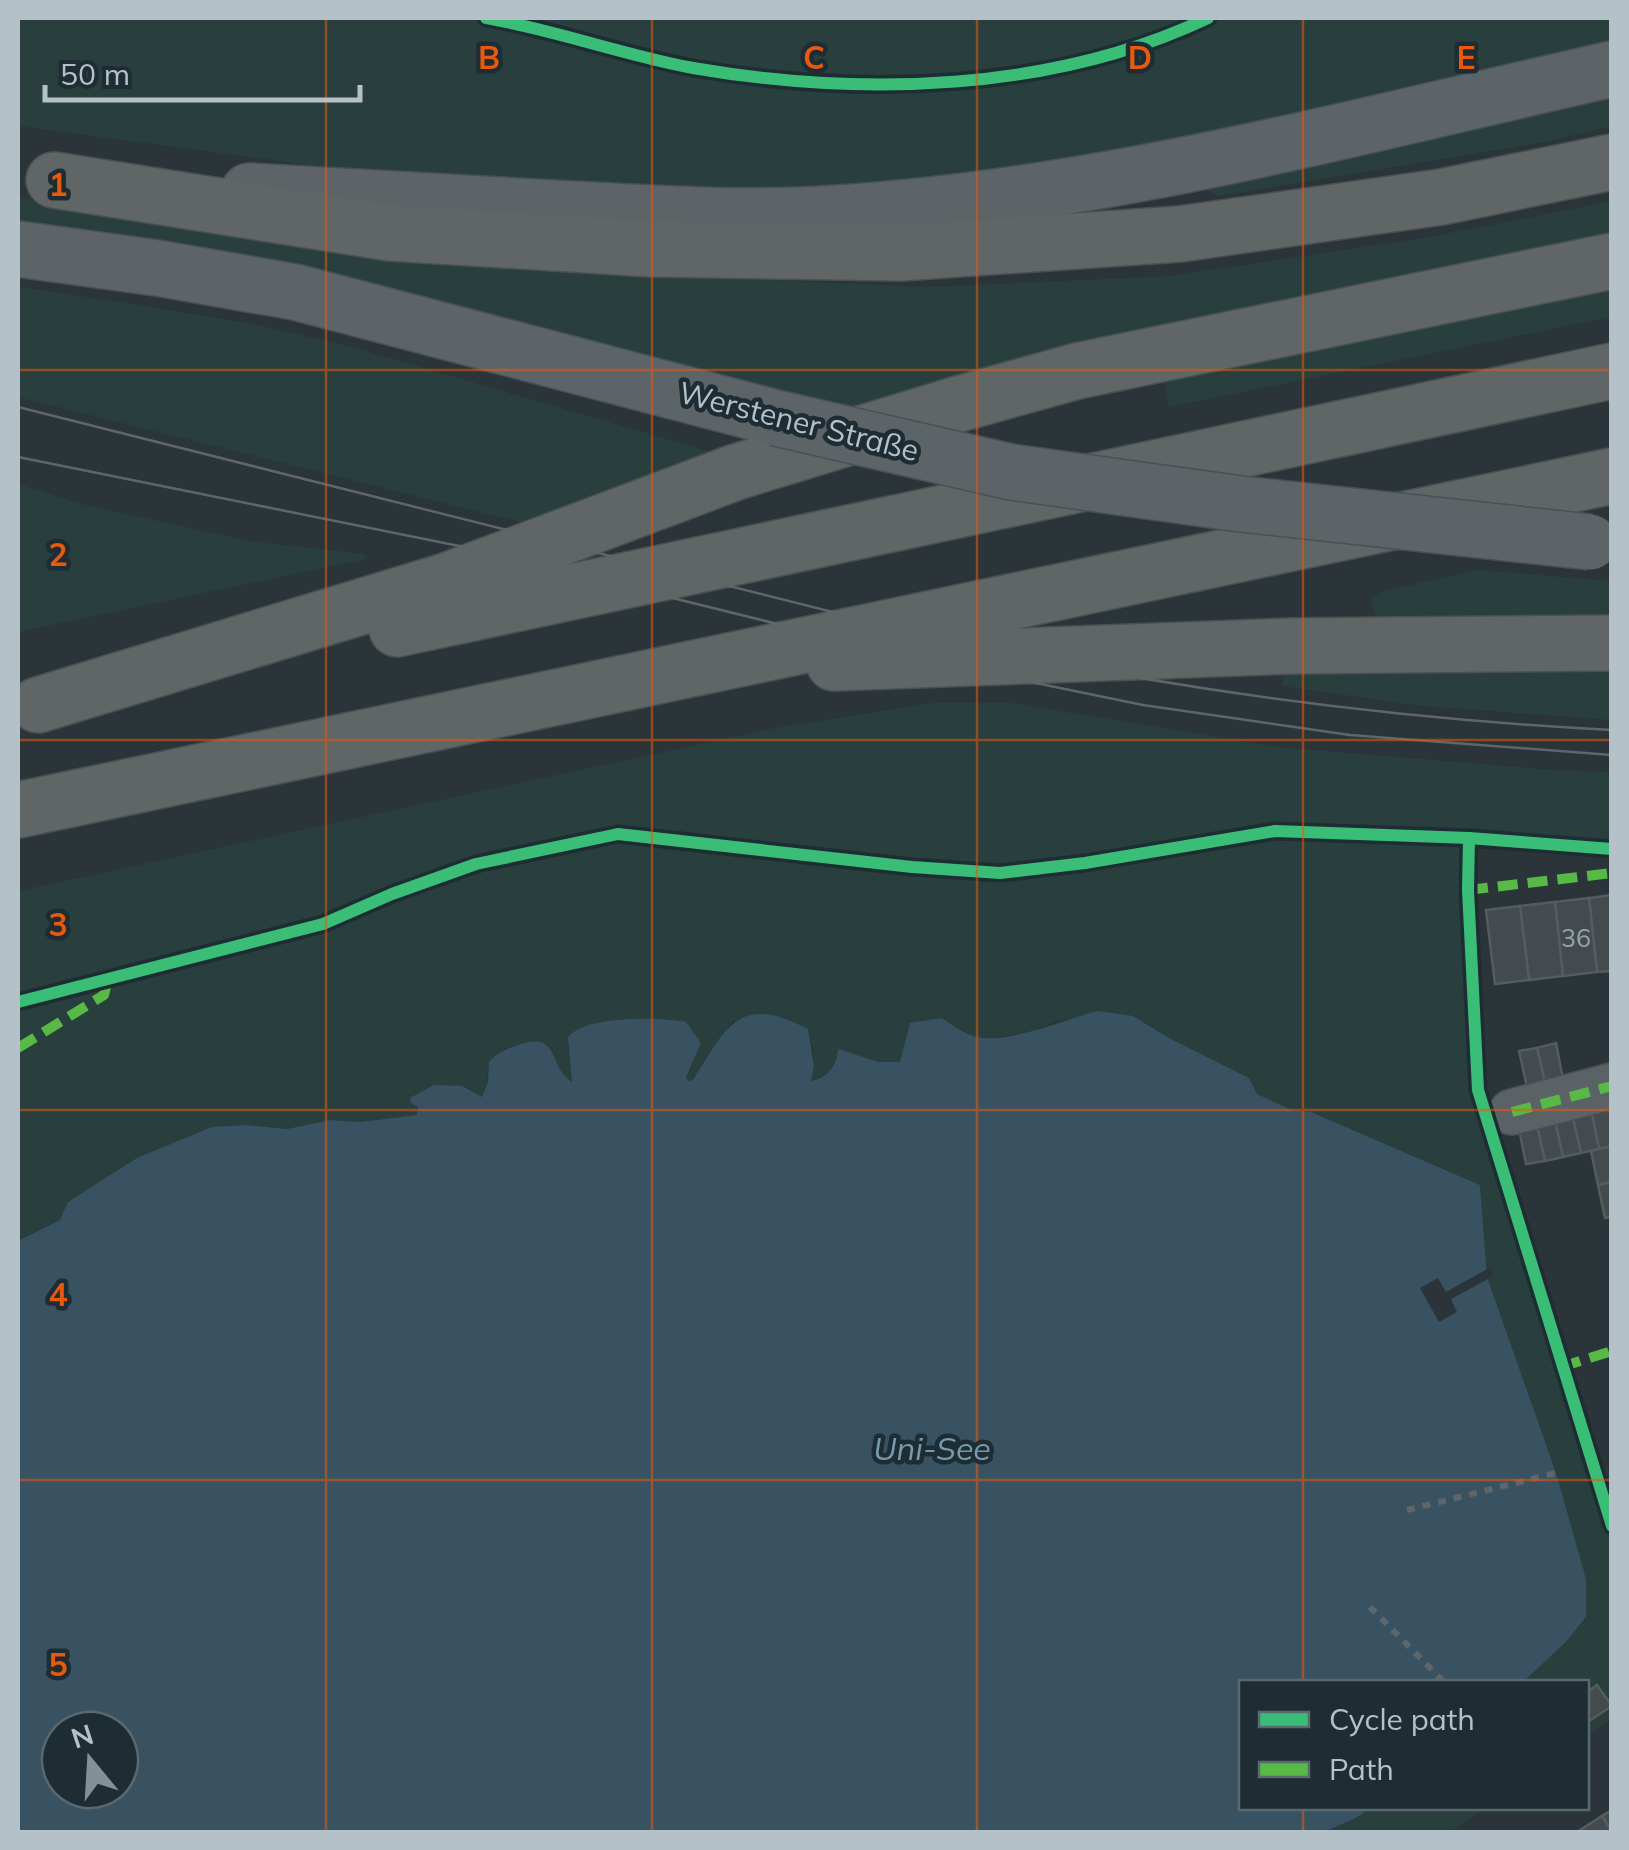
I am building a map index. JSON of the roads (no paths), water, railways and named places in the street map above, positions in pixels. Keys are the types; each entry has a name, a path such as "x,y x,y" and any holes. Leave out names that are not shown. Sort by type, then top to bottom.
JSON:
{"highway":[{"path":"36,177 390,233 651,249 900,253 1180,234 1441,197 1612,162"},
{"path":"28,707 446,581 736,472 972,400 1096,367 1612,261"},
{"path":"28,707 1612,371"},
{"path":"18,810 1612,476"},
{"path":"721,662 871,664 1291,646 1612,643"}],"main road":[{"path":"36,177 648,213 800,215 1049,190 1176,167 1612,69"},
{"name":"Werstener Straße","path":"18,250 157,268 295,292 776,418 1011,472 1241,504 1604,542"}],"street":[{"path":"1512,1112 1612,1086"}],"water":[{"name":"Uni-See","path":"1098,1011 1133,1016 1249,1078 1257,1094 1292,1110 1311,1112 1480,1185 1487,1277 1556,1473 1586,1579 1586,1617 1525,1680 1239,1680 1239,1810 1367,1810 1324,1832 18,1832 18,1241 60,1220 68,1202 137,1158 212,1127 287,1129 330,1120 360,1122 417,1115 418,1107 410,1098 434,1085 462,1086 482,1097 489,1062 505,1050 532,1042 548,1046 559,1068 572,1082 568,1037 606,1021 686,1022 701,1043 686,1077 688,1081 693,1080 726,1031 750,1015 765,1014 808,1029 814,1066 811,1081 830,1070 838,1049 879,1062 900,1062 910,1023 941,1018 981,1038 1014,1035"}],"tram line":[{"path":"18,407 928,636 1013,654 1268,698 1439,717 1612,730"},
{"path":"18,457 479,550 923,660 1143,705 1350,735 1612,755"}]}
